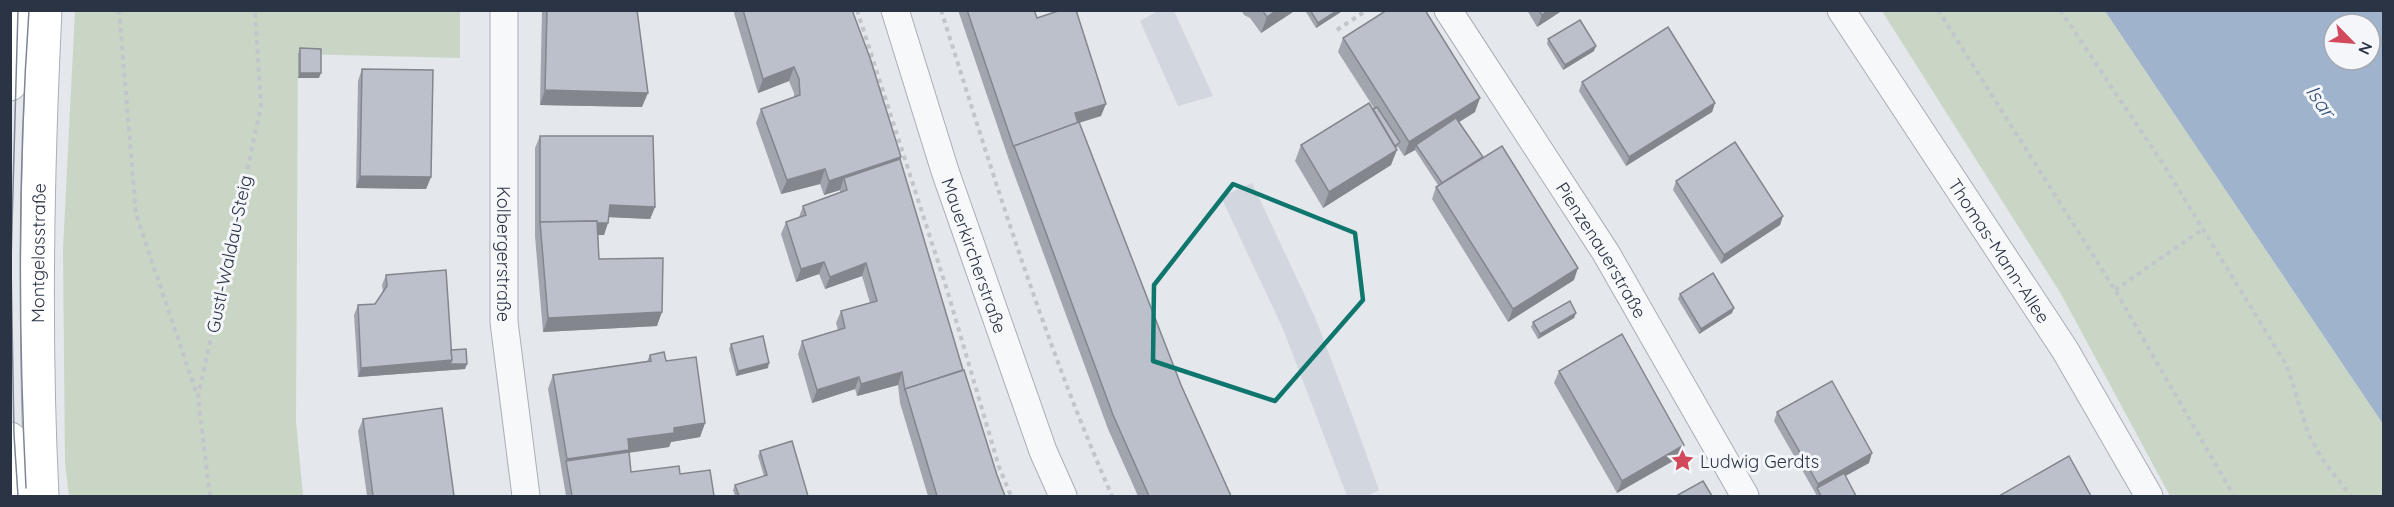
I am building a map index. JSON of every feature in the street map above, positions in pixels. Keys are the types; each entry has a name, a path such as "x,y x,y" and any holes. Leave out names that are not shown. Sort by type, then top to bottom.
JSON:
{"main road":[{"path":"10,84 14,10"},
{"name":"Montgelasstraße","path":"42,496 38,379 38,206 45,10"},
{"path":"10,439 13,496"}],"street":[{"name":"Kolbergerstraße","path":"504,10 504,322 526,496"},
{"name":"Mauerkircherstraße","path":"895,10 945,171 1043,450 1063,496"},
{"name":"Pienzenauerstraße","path":"1448,10 1606,253 1745,496"},
{"name":"Thomas-Mann-Allee","path":"1841,10 2065,350 2149,496"}],"path":[{"path":"119,10 136,214 198,397"},
{"name":"Gustl-Waldau-Steig","path":"210,496 198,397 261,106 255,10"},
{"path":"857,10 948,293 999,467 1011,496"},
{"path":"941,10 1023,267 1080,424 1112,496"},
{"path":"1337,30 1367,10"},
{"path":"1938,10 2115,290 2234,496"},
{"path":"2060,10 2163,164 2287,366 2308,433 2322,459 2351,496"},
{"path":"2115,290 2203,229"}],"highlighted area":[{"path":"1233,184 1355,233 1363,300 1275,401 1153,361 1154,285"}],"shaded area":[{"path":"1158,11 1174,11 1213,96 1178,106 1140,21"},
{"path":"1252,183 1315,317 1357,428 1379,490 1367,496 1347,496 1283,329 1221,197"}],"green space":[{"path":"75,11 460,11 460,58 298,54 296,421 303,496 69,496 65,463 63,249"},
{"path":"1882,11 2105,11 2383,424 2383,496 2170,496 2061,294"}],"water":[{"name":"Isar","path":"2105,11 2383,11 2383,424"}],"building":[{"path":"547,10 637,10 648,93 545,90"},
{"path":"743,10 852,10 870,58 901,157 829,181 825,169 787,180 761,109 800,95 799,79 794,67 763,79"},
{"path":"967,10 1034,10 1037,18 1061,10 1076,10 1106,104 1075,113 1078,123 1014,146 1014,148"},
{"path":"1262,10 1277,10 1267,17"},
{"path":"1310,10 1338,10 1318,23"},
{"path":"1387,10 1425,10 1480,98 1409,142 1343,38"},
{"path":"1580,20 1596,46 1565,65 1548,39"},
{"path":"1668,27 1715,103 1629,157 1582,82"},
{"path":"300,48 321,49 321,73 300,73"},
{"path":"362,69 433,70 431,177 360,176"},
{"path":"1369,103 1397,150 1329,192 1301,145"},
{"path":"1377,107 1400,142 1395,146 1373,109"},
{"path":"1456,118 1483,157 1442,183 1416,145"},
{"path":"1079,122 1181,385 1231,496 1149,496 1113,415 1014,146"},
{"path":"540,136 653,136 655,207 610,205 608,223 597,223 597,221 540,222"},
{"path":"1735,142 1783,216 1724,255 1676,181"},
{"path":"1502,146 1578,268 1513,309 1436,187"},
{"path":"900,159 963,370 905,389 905,391 902,372 861,384 859,377 817,390 802,341 845,328 841,311 877,301 866,263 830,277 824,262 801,269 786,222 806,215 803,206 847,190 844,178"},
{"path":"597,221 599,259 663,258 662,312 548,318 540,222"},
{"path":"446,270 452,360 361,368 358,305 375,304 387,286 386,275"},
{"path":"1713,273 1734,308 1701,329 1680,294"},
{"path":"1570,301 1576,313 1540,334 1533,322"},
{"path":"1622,334 1684,445 1622,481 1559,371"},
{"path":"763,336 769,363 738,371 731,344"},
{"path":"466,349 467,364 450,364 451,350"},
{"path":"664,352 666,361 696,357 705,423 674,428 674,433 628,439 629,450 567,459 553,375 651,361 650,355"},
{"path":"964,370 1005,496 937,496 905,389"},
{"path":"1832,381 1872,453 1818,484 1777,412"},
{"path":"442,408 454,496 373,496 363,419"},
{"path":"792,441 808,496 739,496 735,485 767,475 760,451"},
{"path":"629,452 631,472 679,466 680,474 710,470 714,496 572,496 566,461"},
{"path":"2069,456 2091,496 1999,496"},
{"path":"1844,473 1856,496 1821,496 1817,488"},
{"path":"1703,481 1712,496 1676,496"}],"tram line":[{"path":"18,10 11,262 14,435 18,496"},
{"path":"26,488 20,249 29,10"}],"place":[{"name":"Ludwig Gerdts","path":"1682,461"}]}
